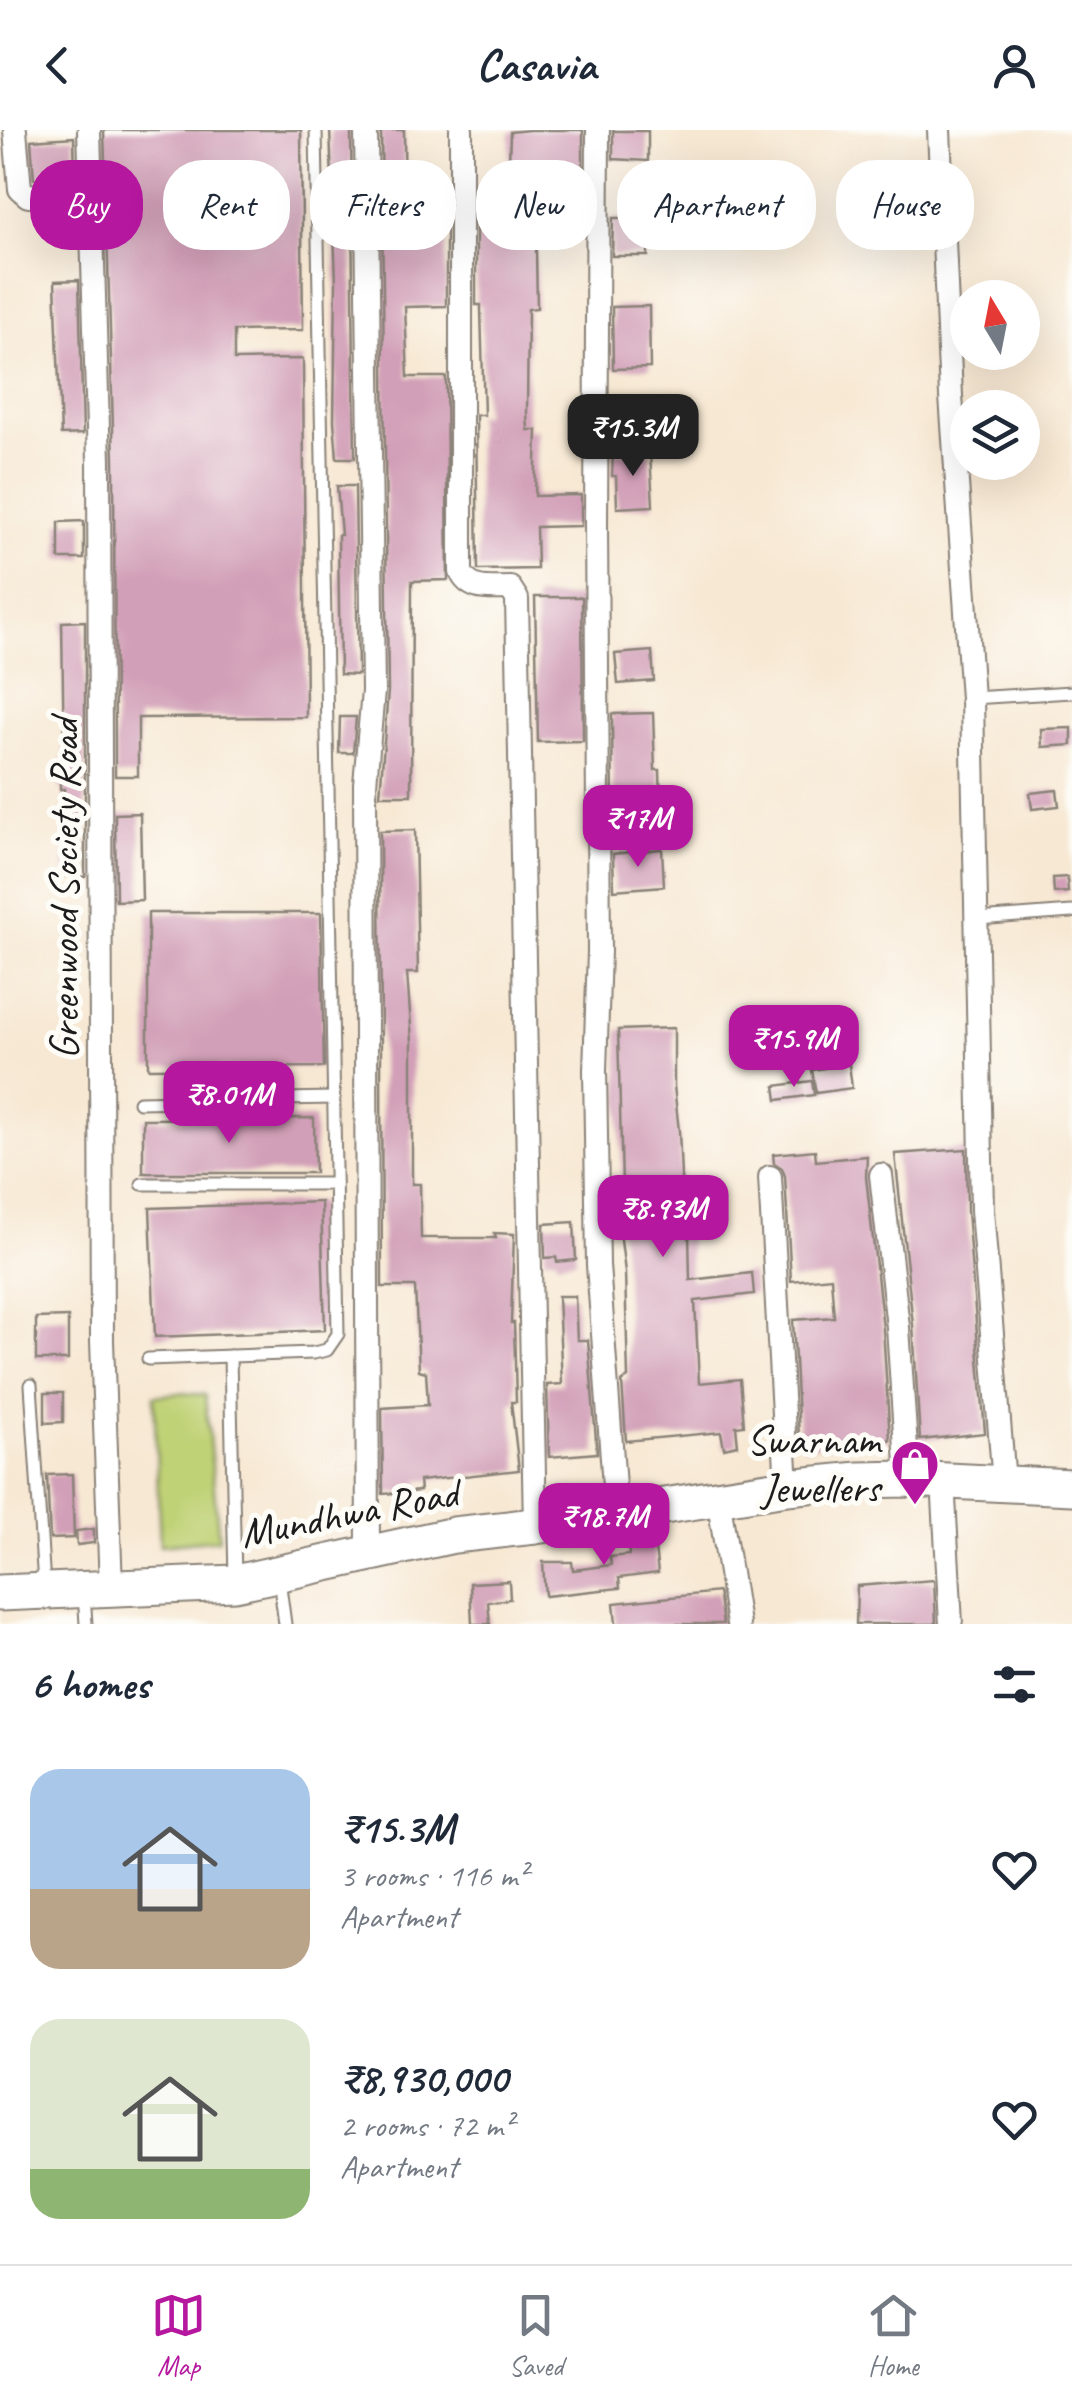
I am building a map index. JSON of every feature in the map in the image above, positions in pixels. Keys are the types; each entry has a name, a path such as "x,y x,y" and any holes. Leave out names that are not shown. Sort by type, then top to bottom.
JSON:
{"main road":[{"name":"Mundhwa Road","path":"0,1593 44,1591 94,1600 234,1583 454,1535 787,1486 859,1480 943,1480 1072,1486"}],"street":[{"path":"15,130 20,190 30,196"},
{"name":"Greenwood Society Road","path":"89,130 90,160"},
{"path":"366,130 373,691 366,784 368,1554"},
{"path":"461,130 461,572 474,587 510,588 518,599 534,1526"},
{"path":"598,130 598,1265 616,1514"},
{"path":"938,130 972,698 982,1210 1004,1483"},
{"name":"Greenwood Society Road","path":"94,250 99,461 102,1341 94,1600"},
{"path":"881,1175 898,1326 908,1480"},
{"path":"770,1177 787,1486"},
{"path":"943,1480 951,1624"},
{"path":"718,1496 738,1624"}],"lane":[{"path":"148,1359 313,1353 326,1350 338,1334 316,130"},
{"path":"972,698 1072,692"},
{"path":"976,919 1072,912"},
{"path":"140,1102 334,1098"},
{"path":"142,1184 335,1184"},
{"path":"230,1356 234,1583"},
{"path":"30,1385 44,1591"},
{"path":"278,1573 285,1624"}],"green space":[{"path":"205,1395 219,1539 160,1545 154,1396"}],"building":[{"path":"104,130 301,130 303,330 234,331 234,360 303,359 306,717 138,718 138,776 115,776 114,461 108,250 143,250 143,160 105,160"},
{"path":"330,130 351,130 351,160 331,160"},
{"path":"381,130 404,130 404,160 381,160"},
{"path":"583,130 583,160 509,160 510,132"},
{"path":"613,131 648,131 648,160 613,159"},
{"path":"74,137 75,160 33,160 31,140"},
{"path":"613,218 617,218 617,250 648,250 648,256 612,256"},
{"path":"335,250 352,250 355,458 337,458"},
{"path":"382,250 446,250 446,306 405,307 408,377 446,377 448,580 412,581 411,795 380,795 388,691"},
{"path":"476,250 536,250 537,308 528,309 527,414 528,430 537,430 535,496 581,495 581,526 536,527 537,569 478,570 476,415 484,415 481,305 476,305"},
{"path":"79,280 83,434 61,435 55,281"},
{"path":"649,306 650,368 613,369 612,307"},
{"path":"613,452 650,453 653,506 617,508"},
{"path":"337,486 355,486 358,675 340,674 341,535"},
{"path":"84,521 84,559 59,559 59,522"},
{"path":"535,597 582,597 583,741 538,742"},
{"path":"85,621 85,877 65,876 60,760 64,760 62,622"},
{"path":"652,651 654,681 618,684 615,654"},
{"path":"653,713 661,805 613,810 612,714"},
{"path":"340,717 356,717 353,753 339,753"},
{"path":"1072,728 1072,745 1042,747 1041,729"},
{"path":"1057,790 1059,806 1032,809 1030,793"},
{"path":"140,813 142,900 116,901 115,814"},
{"path":"415,830 418,973 407,973 412,1041 412,1184 420,1184 421,1238 496,1238 494,1233 514,1234 511,1323 516,1402 511,1402 519,1470 419,1481 420,1491 383,1494 382,1408 428,1405 426,1372 419,1370 415,1287 382,1287 380,831"},
{"path":"662,849 664,886 614,890 613,854"},
{"path":"1067,877 1068,892 1054,893 1053,878"},
{"path":"148,913 321,913 324,1067 148,1068"},
{"path":"674,1028 674,1086 690,1280 752,1273 754,1294 695,1301 699,1383 740,1379 744,1425 736,1426 738,1445 724,1448 721,1432 626,1441 622,1382 628,1378 620,1232 618,1030"},
{"path":"849,1064 852,1088 816,1093 812,1070"},
{"path":"812,1081 814,1095 777,1100 775,1086"},
{"path":"314,1118 315,1173 143,1173 143,1119"},
{"path":"966,1149 967,1211 985,1433 920,1440 913,1325 895,1154"},
{"path":"815,1150 816,1161 867,1156 890,1440 804,1447 803,1437 799,1438 793,1320 834,1317 831,1277 791,1281 785,1176 774,1163 773,1154"},
{"path":"321,1202 325,1330 155,1337 150,1208"},
{"path":"574,1222 576,1260 557,1262 556,1257 545,1258 544,1224"},
{"path":"558,1296 575,1296 577,1340 588,1340 597,1453 549,1457 547,1385 562,1384"},
{"path":"68,1317 68,1360 36,1360 36,1318"},
{"path":"45,1393 63,1393 63,1422 45,1423"},
{"path":"72,1474 74,1538 50,1539 47,1475"},
{"path":"94,1529 94,1543 77,1545 76,1531"},
{"path":"657,1529 658,1540 654,1540 658,1573 619,1578 620,1588 545,1596 543,1562 572,1562 573,1570 611,1565 610,1557 629,1555 627,1533"},
{"path":"934,1580 936,1624 856,1624 857,1586"},
{"path":"509,1581 510,1599 488,1602 490,1624 472,1624 470,1583"},
{"path":"718,1592 723,1624 616,1624 614,1603"}],"place":[{"name":"Swarnam Jewellers","path":"915,1506"}]}
